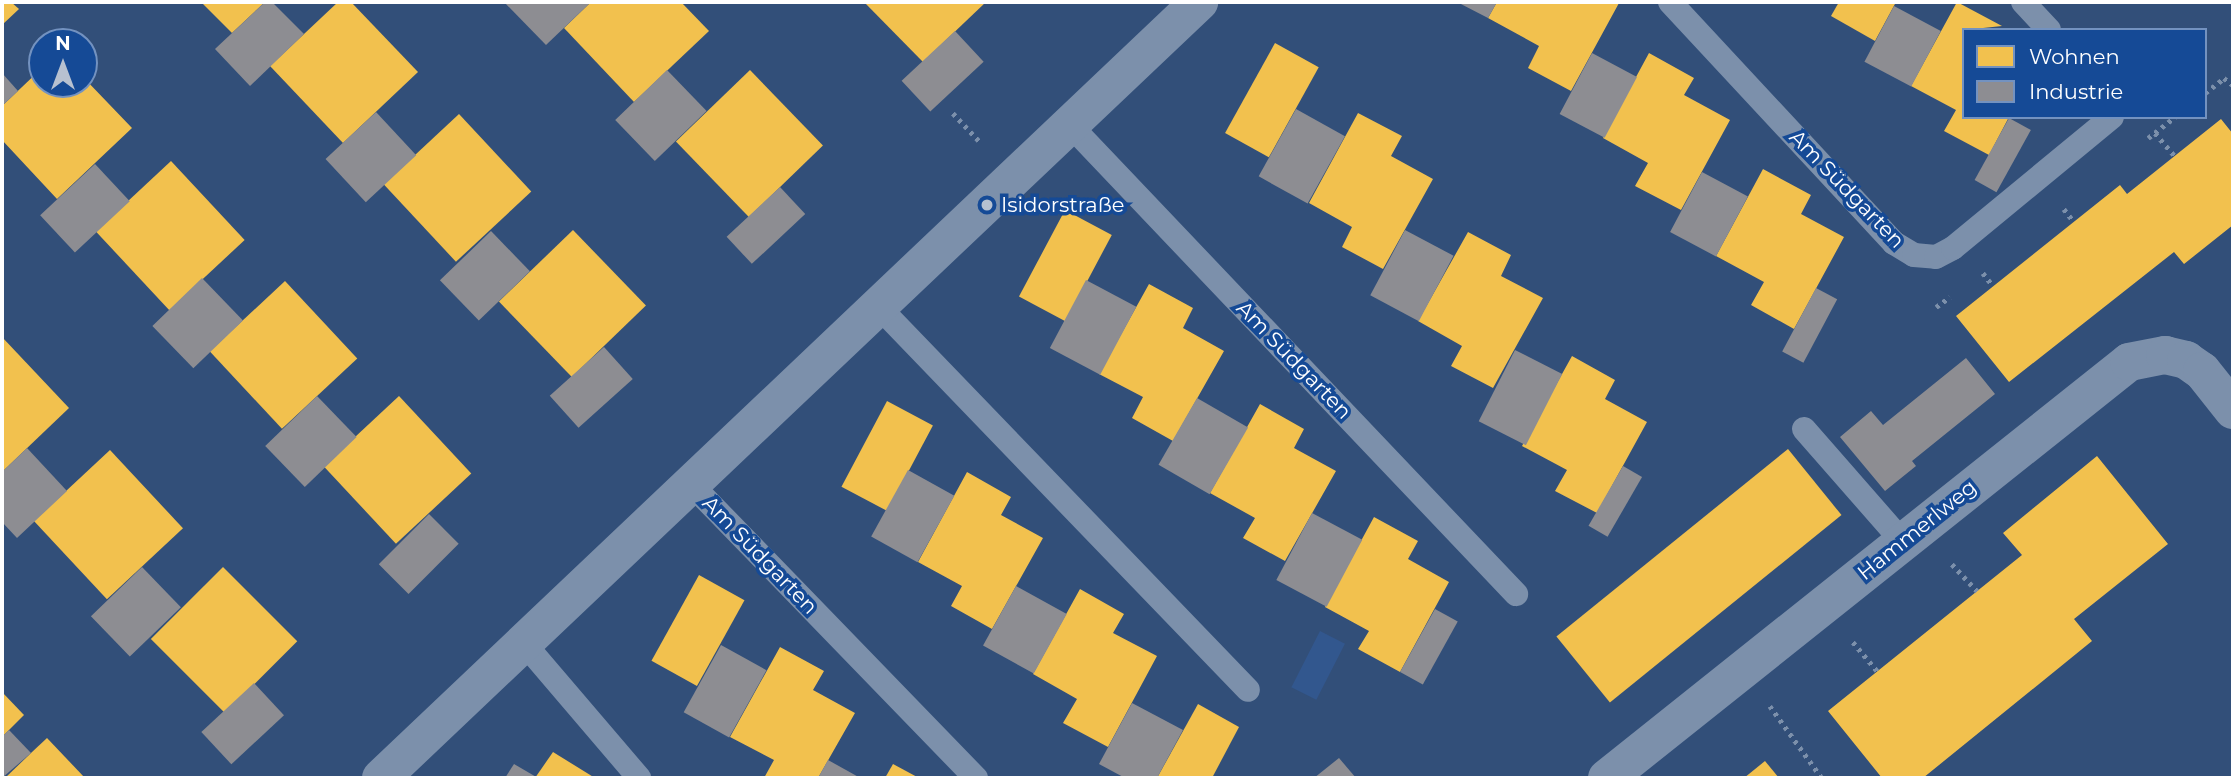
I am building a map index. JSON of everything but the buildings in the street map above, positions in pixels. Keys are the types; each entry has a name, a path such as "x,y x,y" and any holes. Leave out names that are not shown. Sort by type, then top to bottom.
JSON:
{"street":[{"name":"Am Südgarten","path":"381,778 1199,2"},
{"name":"Hammerlweg","path":"1606,778 2129,362 2165,355 2186,360 2202,371 2233,410"}],"lane":[{"name":"Am Südgarten","path":"1670,2 1894,243 1914,255 1936,257 1953,248 2110,119"},
{"path":"2023,2 2047,28"},
{"name":"Am Südgarten","path":"1071,126 1517,594"},
{"path":"878,306 1248,690"},
{"path":"1804,429 1903,542"},
{"name":"Am Südgarten","path":"690,483 976,778"},
{"path":"523,642 639,778"}],"path":[{"path":"2207,91 2224,78 2232,87"},
{"path":"953,113 989,151"},
{"path":"2155,133 2175,156"},
{"path":"2062,207 2074,222"},
{"path":"1982,271 1993,286"},
{"path":"1943,554 1977,591"},
{"path":"1846,633 1877,671"},
{"path":"1764,699 1822,778"}],"water":[{"path":"1320,631 1345,644 1316,700 1291,687"}],"place":[{"name":"Isidorstraße","path":"987,205"}]}
